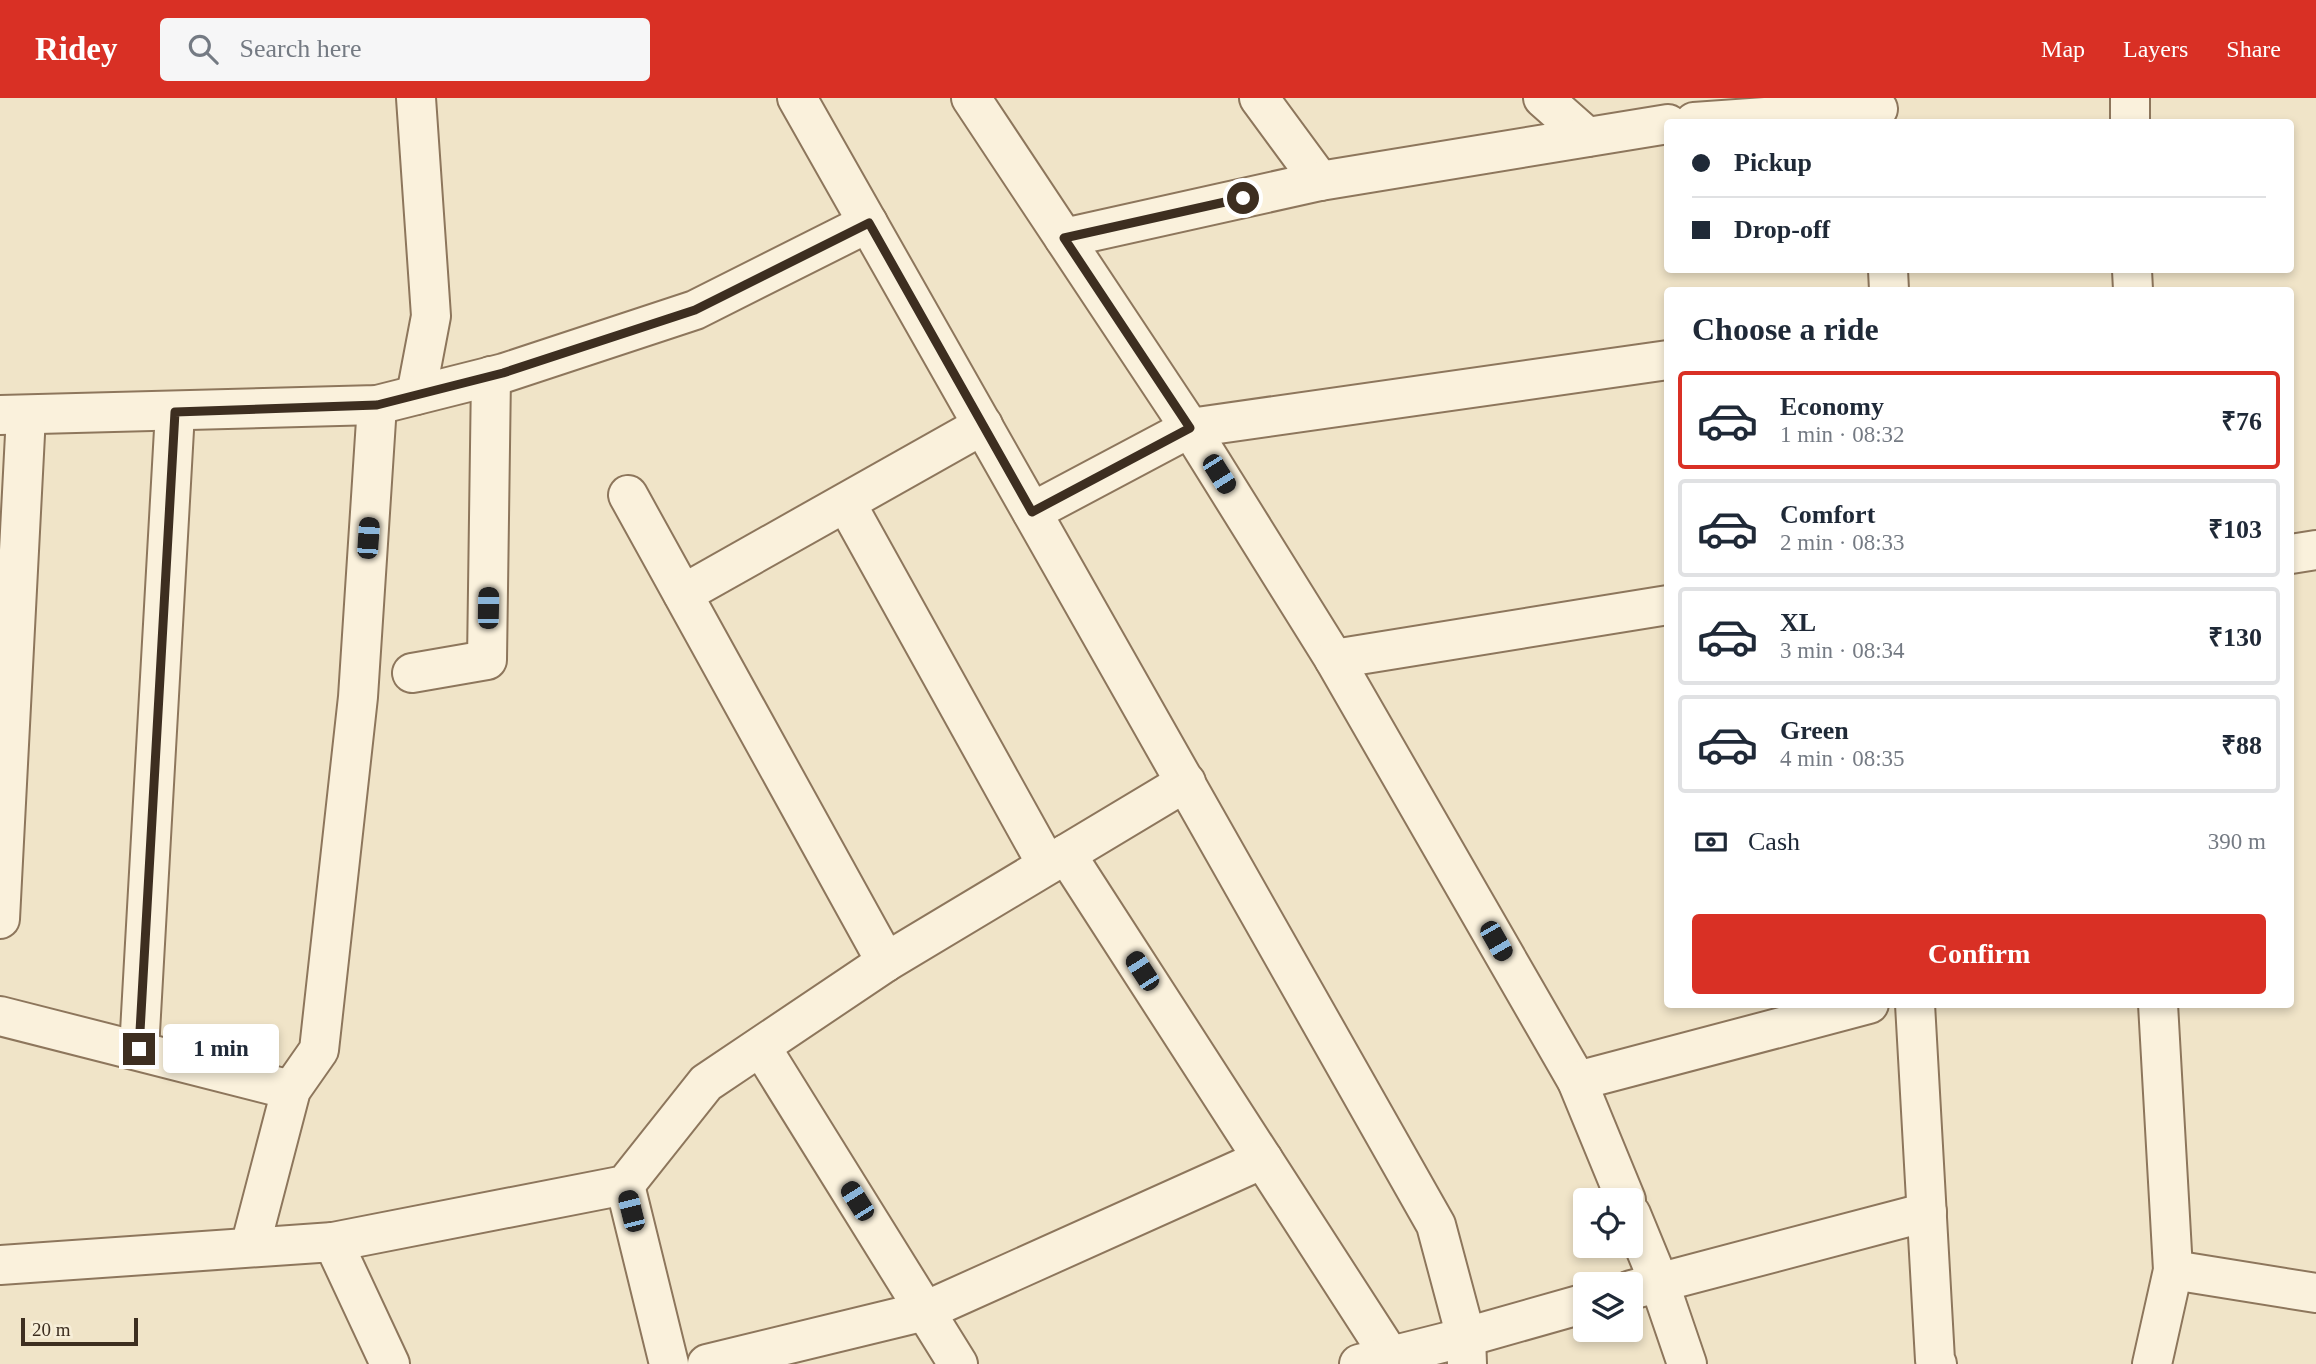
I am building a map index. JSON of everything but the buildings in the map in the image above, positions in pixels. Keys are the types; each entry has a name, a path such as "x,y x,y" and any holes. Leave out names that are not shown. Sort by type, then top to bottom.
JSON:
{"street":[{"path":"416,98 431,316 416,395"},
{"path":"797,98 1436,1225 1466,1350"},
{"path":"971,98 1190,428 1334,659 1577,1081 1621,1188"},
{"path":"1259,98 1320,181"},
{"path":"1543,98 1587,137"},
{"path":"2130,98 2130,119"},
{"path":"1064,238 1320,181 1587,137 1672,117 1878,110"},
{"path":"0,919 13,415 377,405 491,376 695,310 869,223"},
{"path":"1032,512 1190,428 1664,361"},
{"path":"412,673 487,660 491,376"},
{"path":"250,1247 291,1090 318,1049 358,697 377,405"},
{"path":"139,1049 175,412"},
{"path":"683,594 983,425"},
{"path":"628,495 886,962"},
{"path":"846,503 1057,859 1263,1158 1375,1360 1466,1350 1573,1308"},
{"path":"2294,554 2316,550"},
{"path":"1334,659 1664,606"},
{"path":"0,1265 332,1242 625,1185 706,1083 886,962 1186,782"},
{"path":"1577,1081 1854,1008"},
{"path":"1915,1008 1937,1364"},
{"path":"2152,1364 2173,1270 2158,1008"},
{"path":"0,1016 139,1049 291,1090"},
{"path":"761,1047 958,1364"},
{"path":"707,1364 925,1311 1263,1158"},
{"path":"625,1185 668,1364"},
{"path":"1645,1286 1927,1212"},
{"path":"332,1242 390,1364"},
{"path":"1640,1258 1645,1286 1687,1364"},
{"path":"2173,1270 2316,1293"}],"route":[{"path":"139,1049 175,412 377,405 503,373 695,310 869,223 1032,512 1190,428 1064,238 1243,198"}]}
